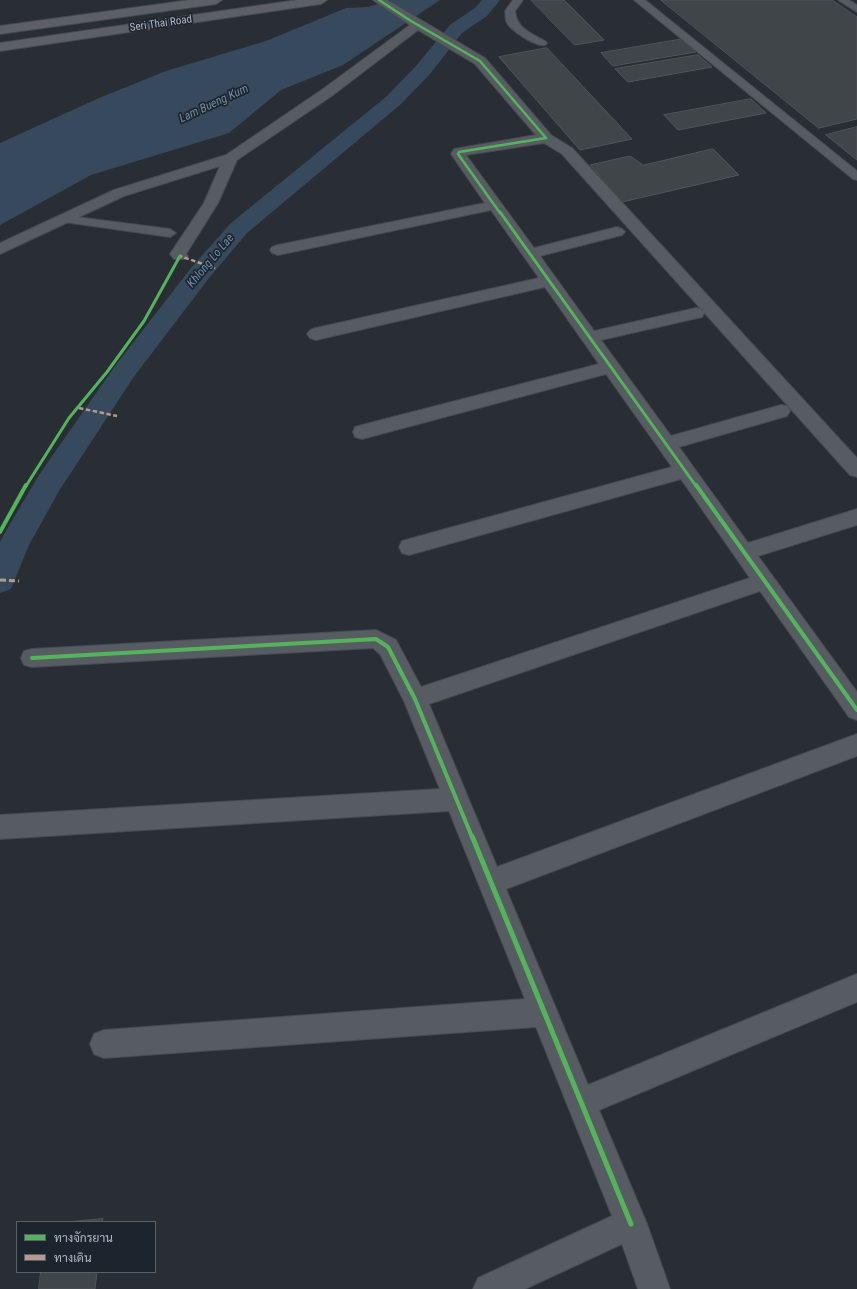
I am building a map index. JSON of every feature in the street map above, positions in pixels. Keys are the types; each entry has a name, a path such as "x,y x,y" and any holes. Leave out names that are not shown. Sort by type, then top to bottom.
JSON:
{"main road":[{"name":"Seri Thai Road","path":"0,30 216,0"},
{"name":"Seri Thai Road","path":"0,47 322,0"},
{"path":"14,28 19,44"}],"street":[{"path":"379,0 417,25 480,61 546,138 567,151 695,290 857,470"},
{"path":"0,249 119,193 231,158 334,88 417,25"},
{"path":"546,138 458,153 765,582 850,690 857,710"},
{"path":"180,256 178,254 211,203 231,158"},
{"path":"278,250 495,205"},
{"path":"530,254 617,232"},
{"path":"316,334 550,281"},
{"path":"590,337 696,313"},
{"path":"362,432 611,367"},
{"path":"666,444 781,411"},
{"path":"409,547 685,471"},
{"path":"744,552 857,517"},
{"path":"415,699 765,582"},
{"path":"32,658 376,639 388,647 415,699 631,1224 654,1289"},
{"path":"490,882 857,745"},
{"path":"0,827 456,799"},
{"path":"581,1103 857,988"},
{"path":"104,1044 544,1012"},
{"path":"489,1289 631,1224"}],"lane":[{"path":"518,0 510,11 510,21 520,31 542,43"},
{"path":"638,0 857,176"},
{"path":"843,0 857,9"},
{"path":"61,219 170,233"}],"water":[{"name":"Lam Bueng Kum","path":"392,0 440,0 343,65 281,90 229,133 91,175 0,225 0,143 99,98 166,71 266,41 346,8 368,7"}],"building":[{"path":"531,0 564,0 604,40 575,45"},
{"path":"661,0 832,0 857,17 857,119 819,128"},
{"path":"683,39 696,52 613,66 601,53"},
{"path":"547,48 632,139 580,150 499,57"},
{"path":"698,55 712,67 628,82 615,69"},
{"path":"751,99 766,113 678,130 664,115"},
{"path":"857,127 857,160 826,135"},
{"path":"713,149 739,175 622,202 590,165 630,156 643,165"},
{"path":"103,1219 102,1221 79,1221"},
{"path":"41,1273 97,1273 95,1289 39,1289"}],"waterway":[{"name":"Khlong Lo Lae","path":"0,580 14,544 49,483 124,372 200,273 239,228 394,100 423,70 456,29 481,12 491,0"}],"marked path":[{"path":"179,258 180,256 217,269"},
{"path":"79,408 117,416"},
{"path":"0,580 19,581"}],"cycle path":[{"path":"379,0 411,21 480,61 546,138 459,152 458,154 857,710"},
{"path":"0,532 14,504 69,418 107,372 144,321 180,256"},
{"path":"32,658 376,639 388,647 415,699 631,1224"}]}
